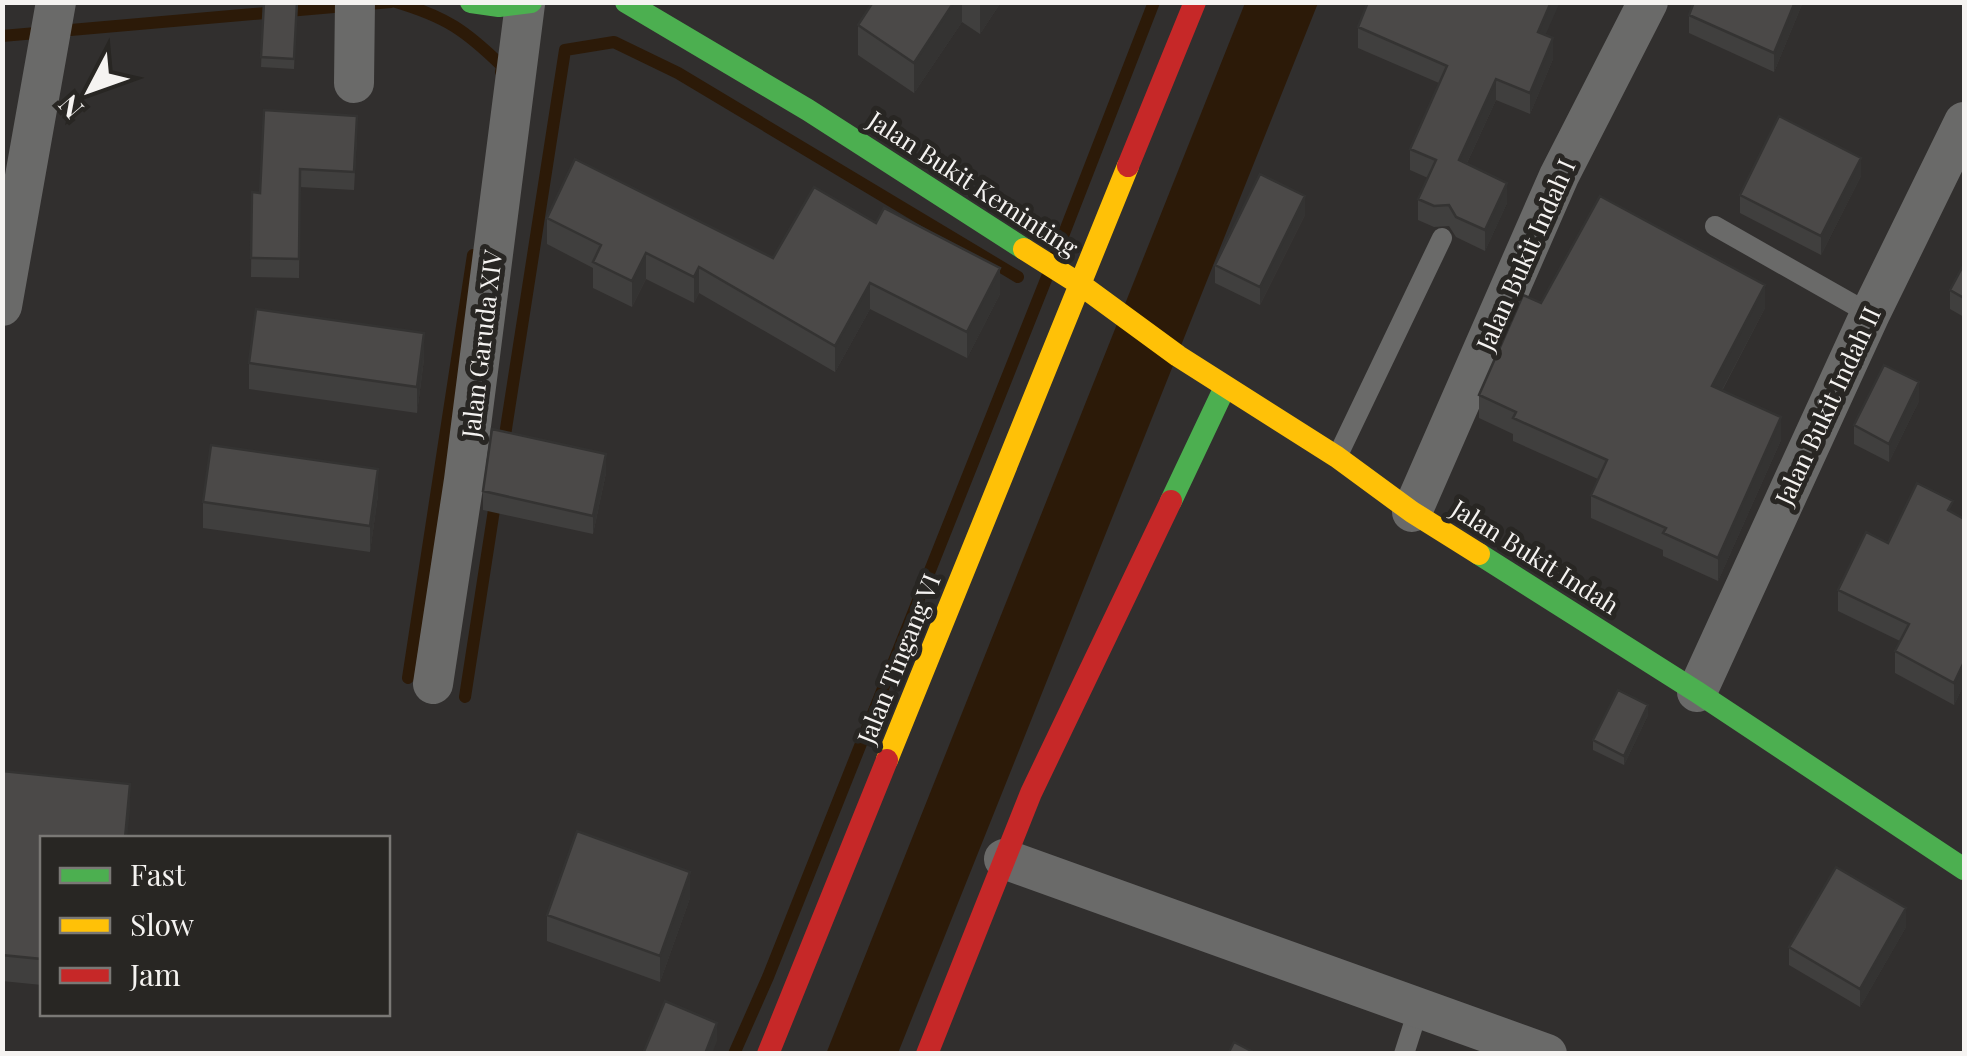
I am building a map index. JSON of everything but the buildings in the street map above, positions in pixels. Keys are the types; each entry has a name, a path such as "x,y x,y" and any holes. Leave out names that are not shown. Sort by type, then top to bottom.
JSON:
{"street":[{"path":"2,306 56,2"},
{"path":"354,83 355,2"},
{"path":"471,2 499,6 528,3"},
{"name":"Jalan Bukit Keminting","path":"626,2 808,110 1081,285 1195,2"},
{"name":"Jalan Bukit Indah I","path":"1412,512 1559,176 1648,2"},
{"name":"Jalan Garuda XIV","path":"434,684 528,3"},
{"name":"Jalan Bukit Indah II","path":"1697,692 1870,314 1964,122"},
{"name":"Jalan Bukit Indah","path":"1081,285 1178,356 1337,457 1412,512 1697,692 1964,869"},
{"name":"Jalan Tingang VI","path":"768,1054 1081,285"},
{"path":"927,1054 1031,792 1224,387"},
{"path":"1004,858 1547,1054"}],"lane":[{"path":"1715,226 1870,314"},
{"path":"1337,457 1442,238"},
{"path":"1404,1054 1419,1007"}],"shaded area":[{"path":"1245,3 1318,3 898,1053 826,1054"}],"waterway":[{"path":"2,36 391,2"},
{"path":"396,2 454,26 502,66 501,72"},
{"path":"1056,254 1154,2"},
{"path":"503,448 565,50 614,42 678,73 1018,277"},
{"path":"408,678 473,255"},
{"path":"734,1054 1047,277"},
{"path":"465,697 496,497"}],"traffic: fast":[{"path":"471,2 499,6 531,2"},
{"path":"626,2 808,110 1024,249"},
{"path":"1171,501 1225,387"},
{"path":"1479,554 1697,692 1964,869"}],"traffic: slow":[{"path":"887,760 1128,166"},
{"path":"1024,249 1178,356 1337,457 1412,512 1479,554"}],"traffic: jam":[{"path":"1128,166 1195,2"},
{"path":"927,1054 1031,793 1171,501"},
{"path":"768,1054 887,760"}]}
